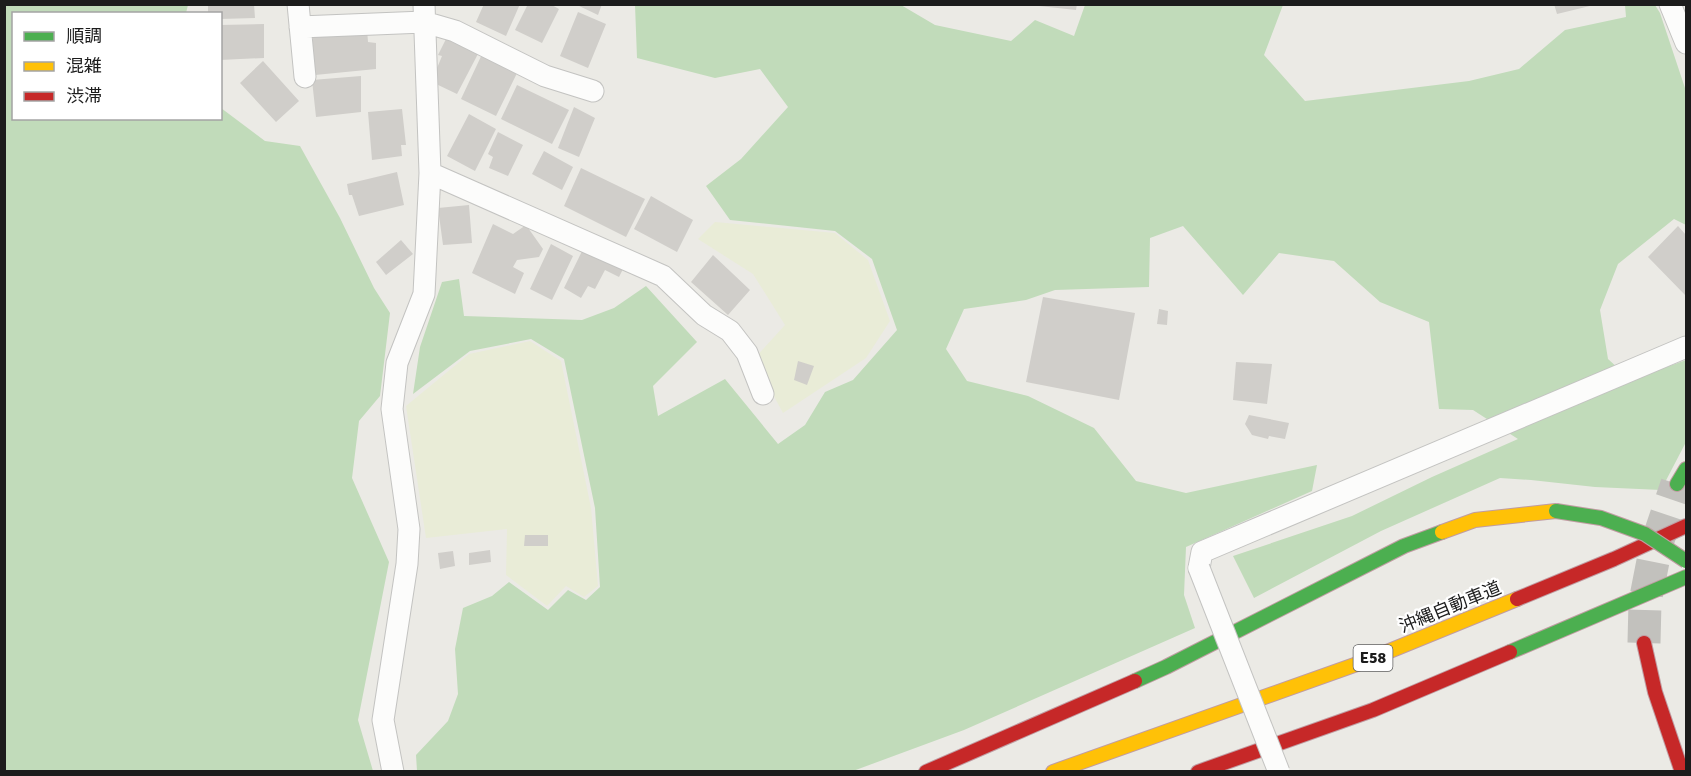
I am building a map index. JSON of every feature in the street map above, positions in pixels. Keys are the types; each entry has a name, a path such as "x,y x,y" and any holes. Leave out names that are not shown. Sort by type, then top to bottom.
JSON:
{"highway":[{"path":"1677,484 1686,469"},
{"path":"926,771 1166,667 1404,546 1475,520 1556,511 1601,518 1645,534 1686,561"},
{"name":"沖縄自動車道","path":"1053,771 1359,663 1614,559 1686,526"},
{"path":"1198,771 1373,710 1686,577"},
{"path":"1644,643 1655,692 1682,771"}],"street":[{"path":"298,4 305,77"},
{"path":"1670,4 1686,43"},
{"path":"300,27 424,13 454,31 545,76 593,91"},
{"path":"393,771 383,720 407,564 409,529 392,409 397,363 424,294 430,173 424,13"},
{"path":"430,173 663,276 704,315 730,331 747,353 763,394"},
{"path":"1279,771 1199,567 1202,552 1686,347"}],"green space":[{"path":"5,4 188,5 186,12 12,12 12,120 222,120 222,109 265,141 300,146 340,218 374,288 390,313 380,396 359,421 352,478 389,562 358,720 373,771 5,771"},
{"path":"635,5 901,5 935,25 1011,41 1035,20 1074,36 1085,5 1283,5 1264,55 1305,101 1469,81 1519,69 1565,30 1626,17 1625,5 1655,5 1660,13 1686,91 1686,225 1674,219 1618,264 1600,310 1608,359 1631,380 1686,360 1686,442 1661,490 1595,487 1500,478 1381,531 1254,598 1233,556 1352,516 1518,439 1473,410 1439,409 1429,322 1380,302 1334,261 1279,253 1243,295 1183,226 1150,238 1149,287 1055,290 1026,300 964,309 946,349 967,381 1028,396 1094,428 1136,481 1186,493 1317,465 1312,491 1186,547 1184,595 1195,628 964,730 853,771 417,771 416,755 448,721 458,694 455,649 463,608 492,596 509,582 548,610 568,590 586,600 600,587 595,508 564,359 531,339 470,351 413,394 420,347 442,282 459,279 464,316 582,320 614,308 646,286 697,342 653,386 658,416 725,379 778,444 805,425 825,392 853,380 897,330 872,259 835,231 730,220 706,186 741,159 788,107 760,69 715,78 637,58"},
{"path":"715,222 835,233 868,260 890,321 866,358 783,413 754,359 785,325 753,274 698,239"},
{"path":"530,341 561,361 591,508 598,586 584,597 566,586 547,606 506,575 507,529 426,538 406,406 469,354"}],"building":[{"path":"208,4 254,4 255,18 222,19 222,12 208,12"},
{"path":"484,4 520,4 506,36 476,22"},
{"path":"528,4 550,4 559,9 542,43 515,30"},
{"path":"575,4 602,4 598,15"},
{"path":"1039,4 1077,4 1076,10 1039,6"},
{"path":"1554,4 1594,4 1594,5 1557,14"},
{"path":"578,12 606,24 588,68 560,56"},
{"path":"264,24 264,58 222,60 222,25"},
{"path":"367,29 368,42 376,43 376,69 315,75 312,32"},
{"path":"448,35 479,52 457,94 434,83 433,78 442,56 438,55"},
{"path":"484,50 519,69 496,116 461,99"},
{"path":"263,61 299,101 276,122 240,83"},
{"path":"361,76 361,112 316,117 312,80"},
{"path":"517,85 569,110 552,144 501,119"},
{"path":"574,107 595,118 579,157 558,148"},
{"path":"402,109 406,145 401,145 402,156 372,160 368,112"},
{"path":"469,114 496,129 475,171 447,156"},
{"path":"498,132 523,145 508,176 489,168 493,157 488,154"},
{"path":"544,151 573,167 562,190 532,174"},
{"path":"581,168 645,199 626,237 564,206"},
{"path":"397,172 404,205 359,216 352,195 349,195 347,184"},
{"path":"651,196 693,220 677,252 634,229"},
{"path":"469,205 472,243 443,245 438,208"},
{"path":"493,224 513,234 526,225 543,249 539,257 517,260 513,267 524,273 515,294 472,273"},
{"path":"1678,226 1686,235 1686,296 1648,257"},
{"path":"401,240 413,254 386,275 376,262"},
{"path":"551,244 573,256 552,300 530,289"},
{"path":"585,245 625,265 619,277 605,270 595,289 588,286 581,298 564,288"},
{"path":"713,255 750,290 728,315 691,282"},
{"path":"1043,297 1135,313 1119,400 1026,382"},
{"path":"1159,309 1168,311 1167,325 1157,324"},
{"path":"798,361 814,366 807,385 794,380"},
{"path":"1236,362 1272,364 1267,404 1233,400"},
{"path":"1249,415 1289,423 1285,439 1269,436 1268,439 1252,435 1245,424"},
{"path":"525,535 548,535 548,546 524,546"},
{"path":"490,550 491,562 469,565 469,553"},
{"path":"453,551 455,566 440,569 438,553"}],"tunnel":[{"path":"1644,643 1645,602 1656,546 1677,484"}],"traffic: fast":[{"path":"1677,484 1686,469"},
{"path":"1556,511 1601,518 1645,534 1686,561"},
{"path":"1135,681 1404,546 1442,532"},
{"path":"1510,652 1686,577"}],"traffic: slow":[{"path":"1442,532 1475,520 1556,511"},
{"path":"1053,772 1360,663 1517,599"}],"traffic: jam":[{"path":"1517,599 1686,526"},
{"path":"1644,643 1655,692 1682,772"},
{"path":"1198,772 1373,710 1510,652"},
{"path":"926,772 1135,681"}]}
